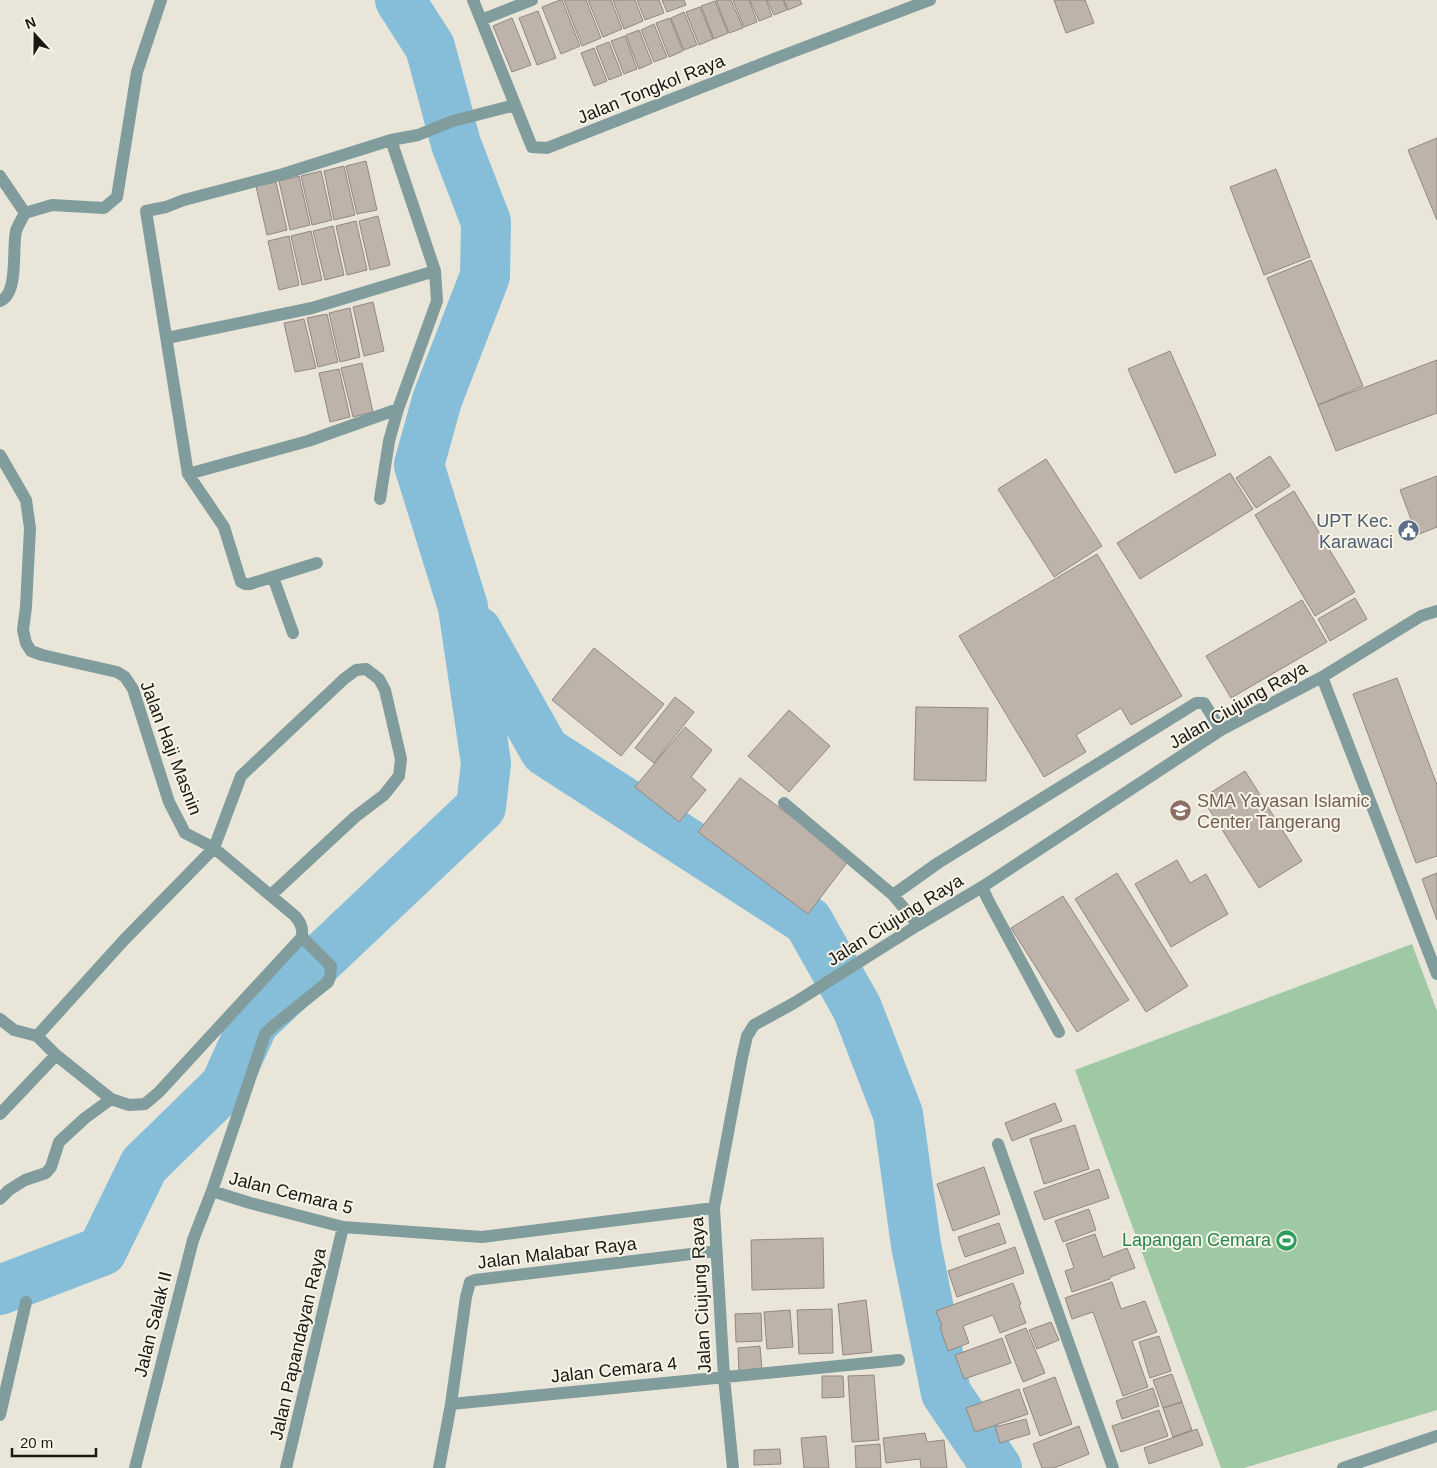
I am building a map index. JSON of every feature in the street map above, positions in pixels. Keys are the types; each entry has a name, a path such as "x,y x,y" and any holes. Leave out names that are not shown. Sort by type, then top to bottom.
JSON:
{"street":[{"path":"0,301 10,292 16,230 25,213 52,205 104,208 117,197 136,72 161,0"},
{"name":"Jalan Tongkol Raya","path":"473,0 532,147 548,148 930,0"},
{"path":"481,20 532,0"},
{"path":"316,563 250,584 242,582 224,527 188,474 146,211 283,174 391,140 418,136 454,121 515,105"},
{"path":"380,499 389,441 398,409 437,301 435,271 391,140"},
{"path":"0,176 25,213"},
{"path":"167,338 312,308 435,271"},
{"path":"188,474 308,441 398,409"},
{"name":"Jalan Haji Masnin","path":"0,455 26,500 30,528 23,630 26,643 31,651 42,655 117,672 125,677 133,690 169,802 185,833 214,848"},
{"path":"274,577 293,633"},
{"name":"Jalan Ciujung Raya","path":"733,1468 724,1377 714,1208 747,1036 754,1024 794,1003 982,887 1221,730 1322,677 1421,616 1437,611"},
{"path":"36,1036 124,940 214,848 241,776 344,679 356,670 366,669 380,679 384,690 401,759 399,776 384,795 355,817 271,896"},
{"path":"1322,677 1437,974"},
{"path":"893,895 938,863 1196,703 1204,703 1221,730"},
{"path":"784,803 893,895 918,925"},
{"path":"0,1019 14,1030 36,1036 56,1055 111,1099 136,1106 149,1102 302,937 303,929 301,922 214,848"},
{"path":"982,887 1059,1032"},
{"name":"Jalan Cemara 5","path":"302,937 331,966 330,977 328,982 272,1026 266,1034 212,1191 250,1204 343,1227 482,1237 714,1208"},
{"path":"0,1114 56,1055"},
{"path":"0,1199 9,1190 25,1180 46,1173 51,1167 59,1142 85,1118 111,1099"},
{"path":"998,1144 1113,1468"},
{"name":"Jalan Salak II","path":"135,1468 193,1240 212,1191"},
{"name":"Jalan Papandayan Raya","path":"286,1468 343,1227"},
{"name":"Jalan Malabar Raya","path":"439,1468 452,1404 466,1297 470,1282 716,1251"},
{"path":"0,1415 26,1302"},
{"name":"Jalan Cemara 4","path":"452,1404 899,1360"},
{"path":"1342,1468 1437,1436"}],"green space":[{"name":"Lapangan Cemara","path":"1412,944 1437,1011 1437,1410 1244,1468 1221,1468 1075,1070"}],"building":[{"path":"562,0 580,46 561,54 542,7"},
{"path":"564,0 586,0 601,38 582,46"},
{"path":"588,0 611,0 622,29 603,37"},
{"path":"613,0 635,0 643,21 624,29"},
{"path":"637,0 659,0 664,13 645,20"},
{"path":"662,0 684,0 686,5 667,12"},
{"path":"716,0 731,0 743,28 729,33"},
{"path":"733,0 749,0 757,22 744,27"},
{"path":"750,0 766,0 772,16 759,21"},
{"path":"767,0 783,0 787,10 774,15"},
{"path":"784,0 800,0 802,4 788,10"},
{"path":"1054,0 1085,0 1094,23 1066,33"},
{"path":"715,1 728,33 714,39 701,6"},
{"path":"700,7 713,39 699,45 686,12"},
{"path":"538,11 556,58 537,65 519,18"},
{"path":"684,12 697,45 684,50 671,18"},
{"path":"512,18 531,65 512,72 493,26"},
{"path":"670,18 683,51 669,57 656,23"},
{"path":"654,24 667,57 654,62 641,30"},
{"path":"639,30 652,63 639,69 626,35"},
{"path":"625,36 637,69 624,74 611,41"},
{"path":"609,42 622,75 609,80 596,47"},
{"path":"594,48 607,81 594,86 581,53"},
{"path":"1437,138 1437,220 1408,150"},
{"path":"366,161 377,210 357,214 346,166"},
{"path":"344,166 355,215 334,220 324,171"},
{"path":"1276,169 1310,257 1264,275 1230,187"},
{"path":"321,171 332,220 312,225 301,176"},
{"path":"299,176 310,225 290,230 279,181"},
{"path":"276,182 287,230 267,235 256,186"},
{"path":"378,216 390,265 370,270 359,221"},
{"path":"356,221 367,270 347,275 336,226"},
{"path":"333,226 344,275 325,280 313,231"},
{"path":"311,231 322,280 302,285 291,236"},
{"path":"289,236 299,285 279,290 268,241"},
{"path":"1311,260 1363,386 1318,405 1267,278"},
{"path":"373,302 384,351 364,356 353,307"},
{"path":"350,308 360,357 340,362 329,313"},
{"path":"327,314 338,362 318,367 307,318"},
{"path":"304,319 316,368 295,372 284,323"},
{"path":"1170,351 1216,455 1175,473 1128,369"},
{"path":"1437,360 1437,413 1336,451 1318,405"},
{"path":"362,363 373,412 353,417 341,368"},
{"path":"339,369 350,417 330,422 319,373"},
{"path":"1270,456 1290,486 1256,508 1236,478"},
{"path":"1046,459 1102,546 1054,577 998,489"},
{"path":"1230,473 1253,509 1140,579 1117,543"},
{"path":"1437,476 1437,527 1417,535 1400,490"},
{"path":"1294,491 1355,592 1315,616 1255,515"},
{"path":"1097,554 1182,696 1131,725 1121,708 1076,735 1086,752 1044,777 959,636"},
{"path":"1355,598 1367,619 1330,641 1318,619"},
{"path":"1302,600 1327,642 1231,698 1206,656"},
{"path":"594,648 664,704 621,756 552,700"},
{"path":"1397,678 1437,785 1437,856 1416,863 1353,694"},
{"path":"675,697 694,712 654,763 635,748"},
{"path":"916,707 988,708 986,781 914,780"},
{"path":"789,710 830,746 789,792 748,756"},
{"path":"685,727 712,750 691,777 706,790 679,822 635,787"},
{"path":"1245,771 1302,861 1259,888 1202,798"},
{"path":"740,778 849,860 808,914 698,832"},
{"path":"1177,860 1190,883 1206,874 1228,914 1171,947 1135,884"},
{"path":"1117,873 1188,986 1146,1012 1075,899"},
{"path":"1437,873 1437,920 1422,879"},
{"path":"1063,896 1129,1000 1077,1032 1011,928"},
{"path":"1055,1103 1062,1121 1012,1141 1005,1123"},
{"path":"1075,1125 1089,1169 1044,1184 1030,1139"},
{"path":"984,1167 1000,1214 953,1231 937,1184"},
{"path":"1099,1169 1109,1198 1044,1220 1034,1192"},
{"path":"1089,1209 1096,1230 1063,1242 1055,1221"},
{"path":"999,1223 1006,1243 965,1257 958,1237"},
{"path":"1095,1234 1103,1257 1127,1248 1135,1268 1072,1292 1065,1271 1074,1268 1066,1244"},
{"path":"823,1238 824,1288 752,1290 751,1240"},
{"path":"1015,1247 1024,1273 957,1297 948,1271"},
{"path":"1112,1282 1121,1309 1145,1301 1157,1332 1132,1341 1148,1387 1123,1396 1093,1312 1072,1319 1065,1298"},
{"path":"1013,1283 1026,1323 1000,1333 993,1315 963,1326 969,1343 948,1351 936,1311"},
{"path":"866,1300 872,1352 843,1355 838,1304"},
{"path":"832,1309 833,1353 799,1354 797,1310"},
{"path":"790,1310 793,1347 767,1349 764,1312"},
{"path":"761,1313 762,1341 736,1342 735,1314"},
{"path":"1051,1322 1059,1340 1037,1349 1029,1330"},
{"path":"1026,1328 1045,1373 1023,1382 1005,1336"},
{"path":"1159,1336 1171,1371 1150,1378 1139,1342"},
{"path":"1002,1338 1011,1363 964,1379 955,1355"},
{"path":"760,1346 762,1371 739,1373 738,1348"},
{"path":"1172,1374 1182,1402 1163,1408 1153,1380"},
{"path":"874,1375 879,1440 852,1442 848,1376"},
{"path":"822,1376 843,1376 844,1397 822,1398"},
{"path":"1055,1377 1072,1424 1040,1436 1023,1389"},
{"path":"1153,1388 1159,1406 1122,1419 1116,1401"},
{"path":"1019,1389 1028,1414 975,1432 966,1408"},
{"path":"1182,1402 1192,1430 1173,1437 1163,1408"},
{"path":"1159,1410 1168,1436 1121,1452 1112,1426"},
{"path":"1026,1419 1030,1434 1000,1443 995,1427"},
{"path":"1079,1426 1089,1454 1054,1468 1042,1468 1033,1444"},
{"path":"1197,1429 1203,1445 1149,1464 1144,1448"},
{"path":"925,1433 927,1442 944,1440 947,1468 921,1468 920,1459 886,1463 883,1438"},
{"path":"826,1436 829,1468 804,1468 801,1438"},
{"path":"880,1444 881,1468 856,1468 855,1446"},
{"path":"780,1449 781,1464 754,1465 754,1450"}],"waterway":[{"path":"0,1290 102,1251 144,1165 225,1086 254,1022 481,807 486,763 463,607 419,465 437,400 485,276 486,222 456,144 430,47 400,0"},
{"path":"477,631 545,751 808,921 857,1008 898,1114 916,1245 946,1393 997,1468"}],"place":[{"name":"UPT Kec. Karawaci","path":"1409,531"},
{"name":"SMA Yayasan Islamic Center Tangerang","path":"1181,811"},
{"name":"Lapangan Cemara","path":"1287,1240"}]}
